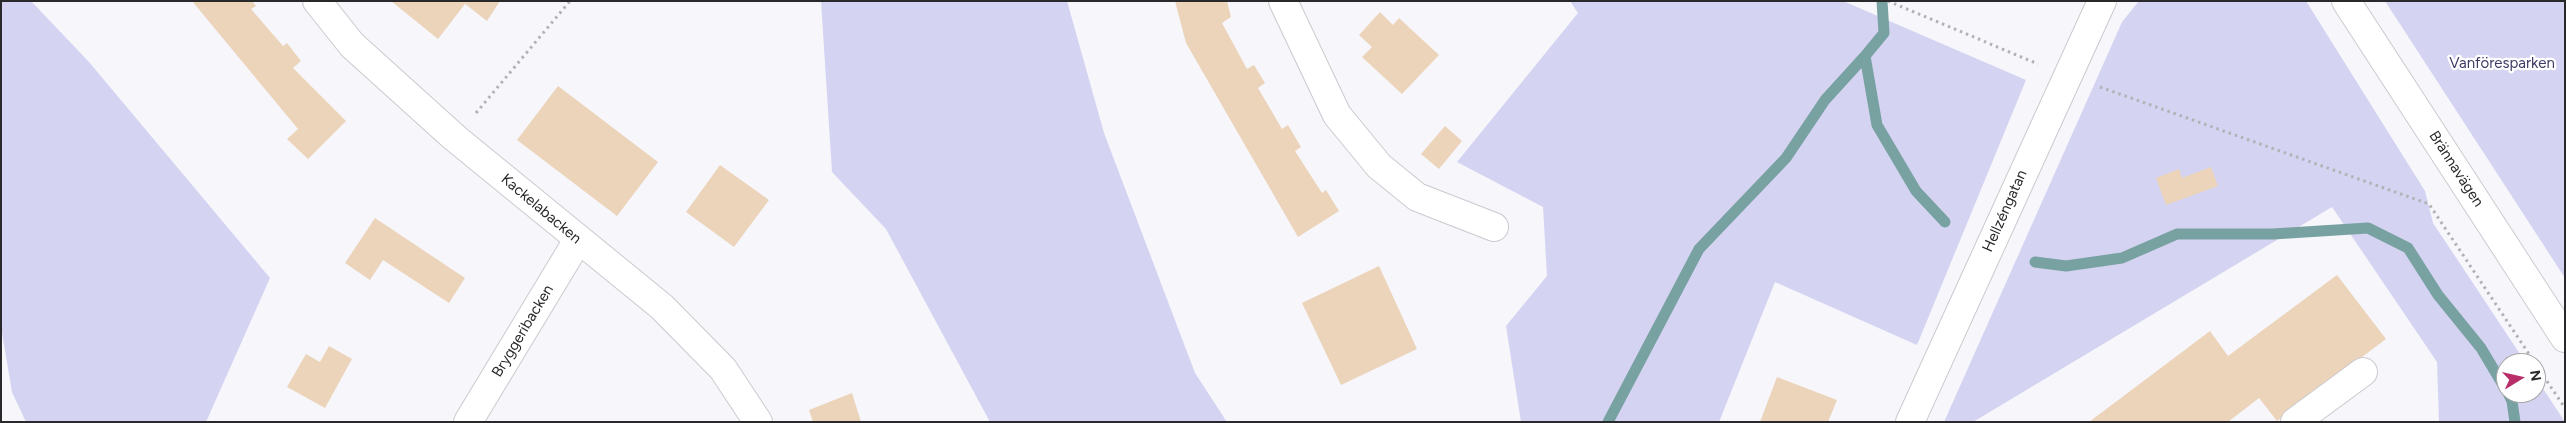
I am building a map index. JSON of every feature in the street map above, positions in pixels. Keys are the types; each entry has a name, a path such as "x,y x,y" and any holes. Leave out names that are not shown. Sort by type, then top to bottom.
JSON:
{"street":[{"name":"Kackelabacken","path":"317,1 352,45 455,138 662,307 723,369 758,422"},
{"path":"1283,1 1336,115 1380,166 1417,197 1494,227"},
{"name":"Hellzéngatan","path":"1910,422 2102,1"},
{"name":"Brännavägen","path":"2346,1 2565,338"},
{"name":"Bryggeribacken","path":"468,422 578,240"},
{"path":"2295,422 2362,372"}],"path":[{"path":"455,138 570,1"},
{"path":"1888,1 2026,60 2429,204 2528,353"},
{"path":"2546,380 2565,408"}],"green space":[{"path":"1,1 31,1 89,62 270,278 206,422 26,422 12,392 1,327"},
{"path":"821,1 1067,1 1104,133 1195,373 1227,422 990,422 886,229 832,172"},
{"path":"1570,1 1843,1 2026,80 1917,345 1775,282 1719,422 1521,422 1506,326 1547,276 1543,207 1457,162 1578,13"},
{"path":"2139,1 2306,1 2425,191 2433,223 2519,353 2496,353 2496,403 2546,403 2546,393 2565,422 2439,422 2437,362 2332,207 1973,422 1944,422 2122,22"},
{"name":"Vanföresparken","path":"2385,1 2565,1 2565,278"}],"building":[{"path":"192,1 252,1 256,6 251,9 283,46 287,43 301,61 293,68 346,121 308,159 287,139 298,129"},
{"path":"391,1 500,1 487,21 465,4 438,39"},
{"path":"1175,1 1227,1 1231,17 1222,23 1247,69 1254,65 1265,83 1258,88 1282,129 1288,125 1301,147 1295,151 1322,193 1326,190 1339,211 1298,237 1186,43"},
{"path":"1380,12 1393,25 1399,18 1439,55 1402,94 1362,57 1372,47 1359,35"},
{"path":"558,86 658,162 617,216 517,140"},
{"path":"1445,126 1462,141 1439,169 1421,154"},
{"path":"720,165 769,200 734,247 686,212"},
{"path":"2211,167 2218,186 2166,205 2156,178 2179,169 2182,178"},
{"path":"375,218 465,278 449,303 383,260 370,280 345,263"},
{"path":"1379,266 1417,349 1341,385 1302,303"},
{"path":"2337,275 2386,339 2277,421 2259,398 2228,422 2089,422 2210,331 2228,356"},
{"path":"329,346 352,359 325,408 287,387 306,354 320,362"},
{"path":"1777,377 1837,400 1828,422 1760,422"},
{"path":"852,393 861,422 813,422 809,410"}],"waterway":[{"path":"1882,1 1884,33 1865,56 1877,125 1916,191 1945,222"},
{"path":"1608,422 1699,249 1786,158 1825,100 1865,56"},
{"path":"2035,262 2066,266 2122,258 2177,234 2273,234 2368,228 2408,248 2438,295 2481,348 2496,373"},
{"path":"2512,403 2515,422"}]}
